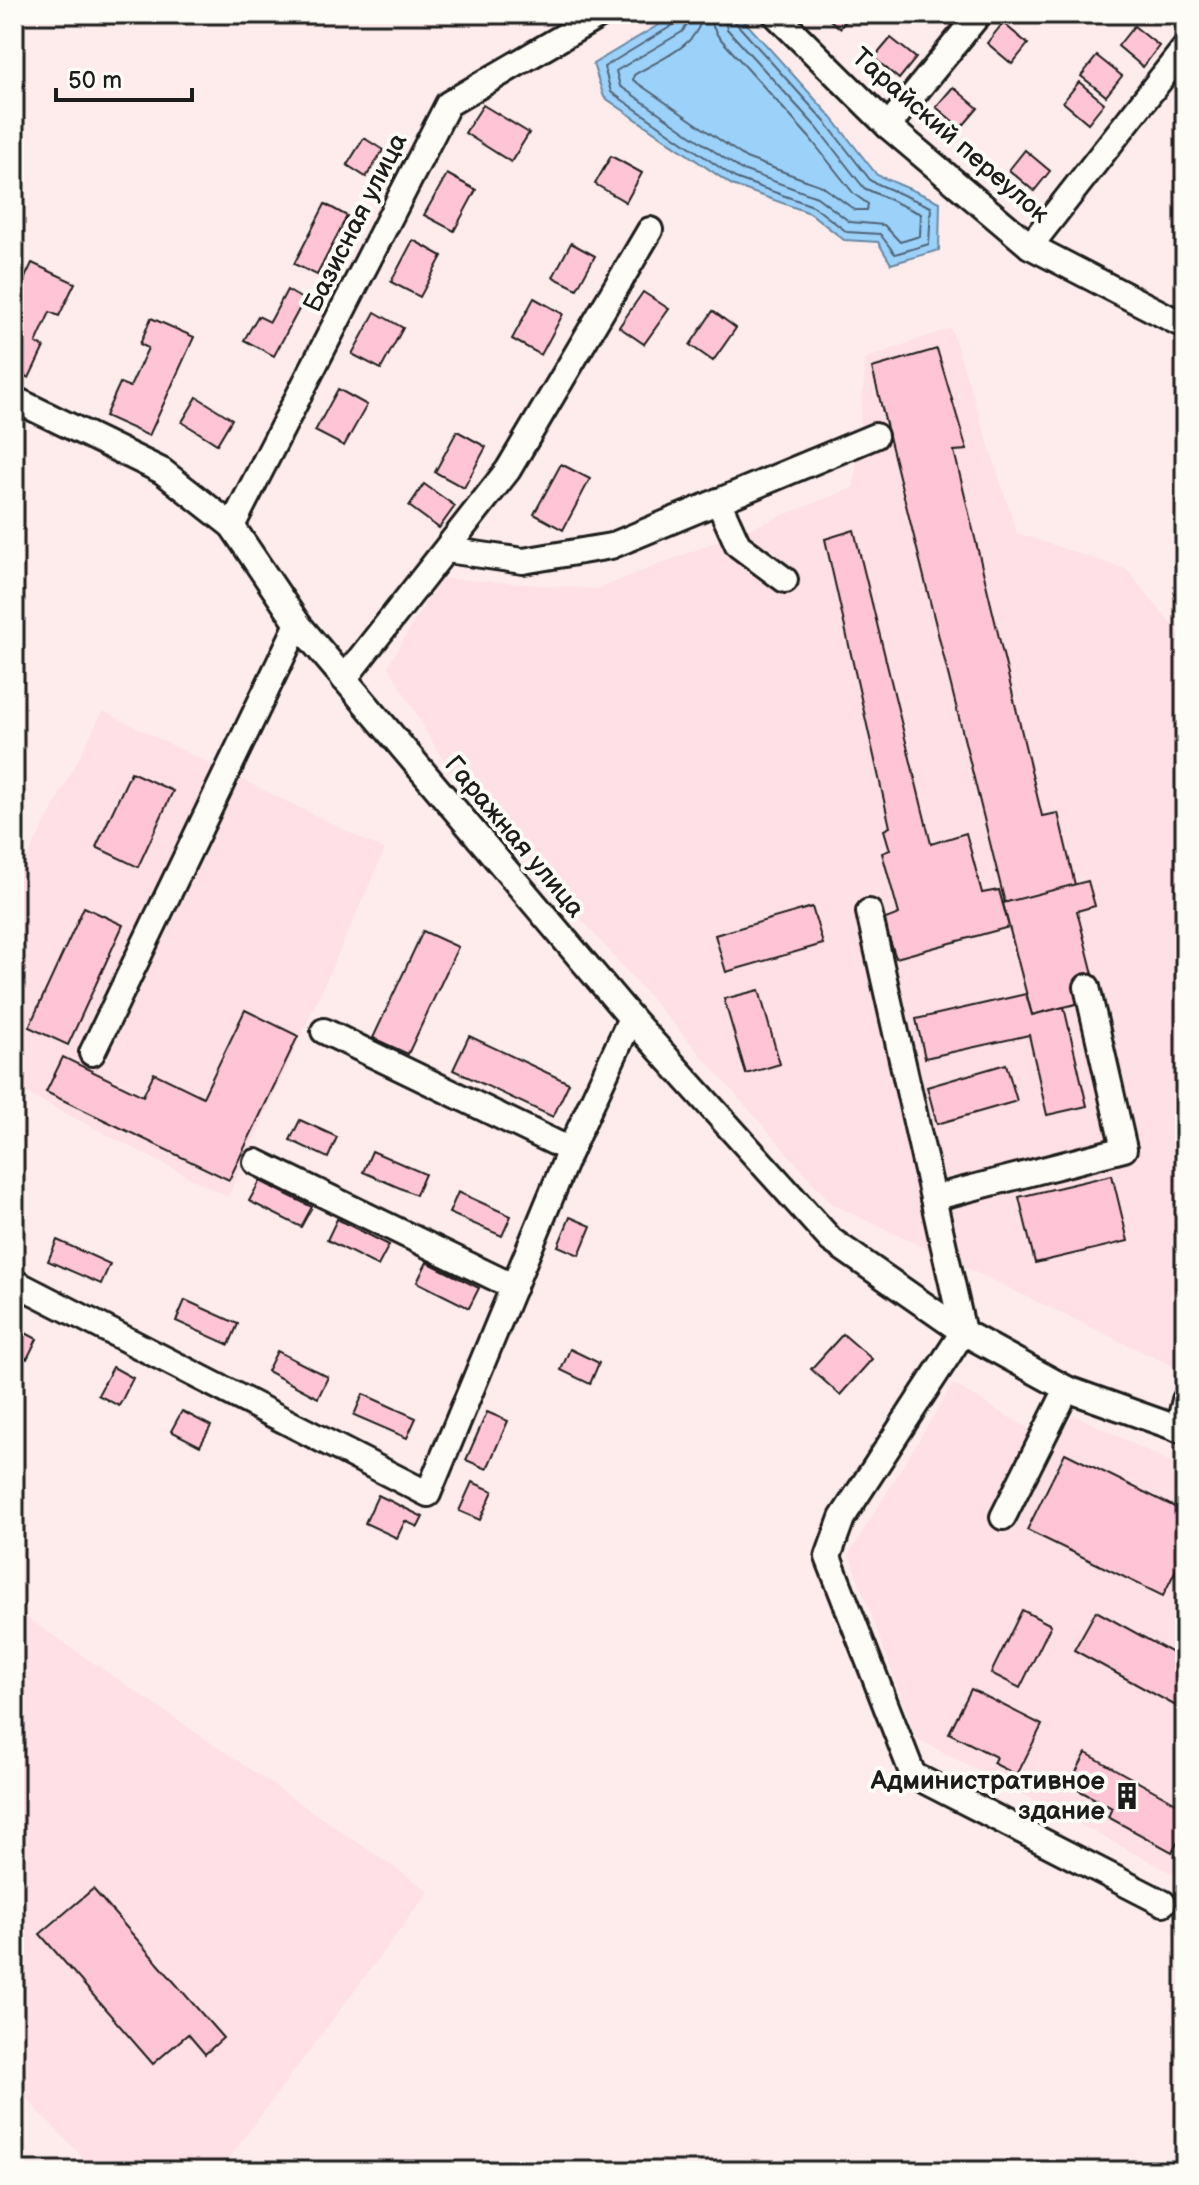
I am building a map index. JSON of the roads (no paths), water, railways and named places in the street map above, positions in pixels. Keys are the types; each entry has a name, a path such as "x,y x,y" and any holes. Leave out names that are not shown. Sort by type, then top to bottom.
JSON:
{"street":[{"name":"Базисная улица","path":"232,526 448,104 602,14"},
{"name":"Тарайский переулок","path":"775,14 888,126 1030,246 1185,326"},
{"path":"888,126 979,14"},
{"path":"1030,246 1185,48"},
{"path":"344,679 508,470 650,230"},
{"name":"Гаражная улица","path":"14,399 162,471 232,526 298,624 344,679 631,1018 831,1240 963,1332 1067,1389 1182,1430"},
{"path":"447,550 523,561 611,546 875,436"},
{"path":"718,501 738,545 785,580"},
{"path":"92,1053 298,624"},
{"path":"869,912 963,1332 842,1518 828,1557 913,1775 1163,1903"},
{"path":"933,1198 1124,1149 1087,987"},
{"path":"14,1282 428,1494 570,1150 631,1018"},
{"path":"324,1031 570,1150"},
{"path":"256,1162 514,1287"},
{"path":"1003,1517 1067,1389"},
{"path":"1182,1430 1185,1400"}],"water":[{"path":"677,14 738,14 832,118 877,175 940,202 939,250 891,264 878,242 844,240 810,213 732,185 604,97 593,64"}],"place":[{"name":"Административное здание","path":"1127,1796"}]}
